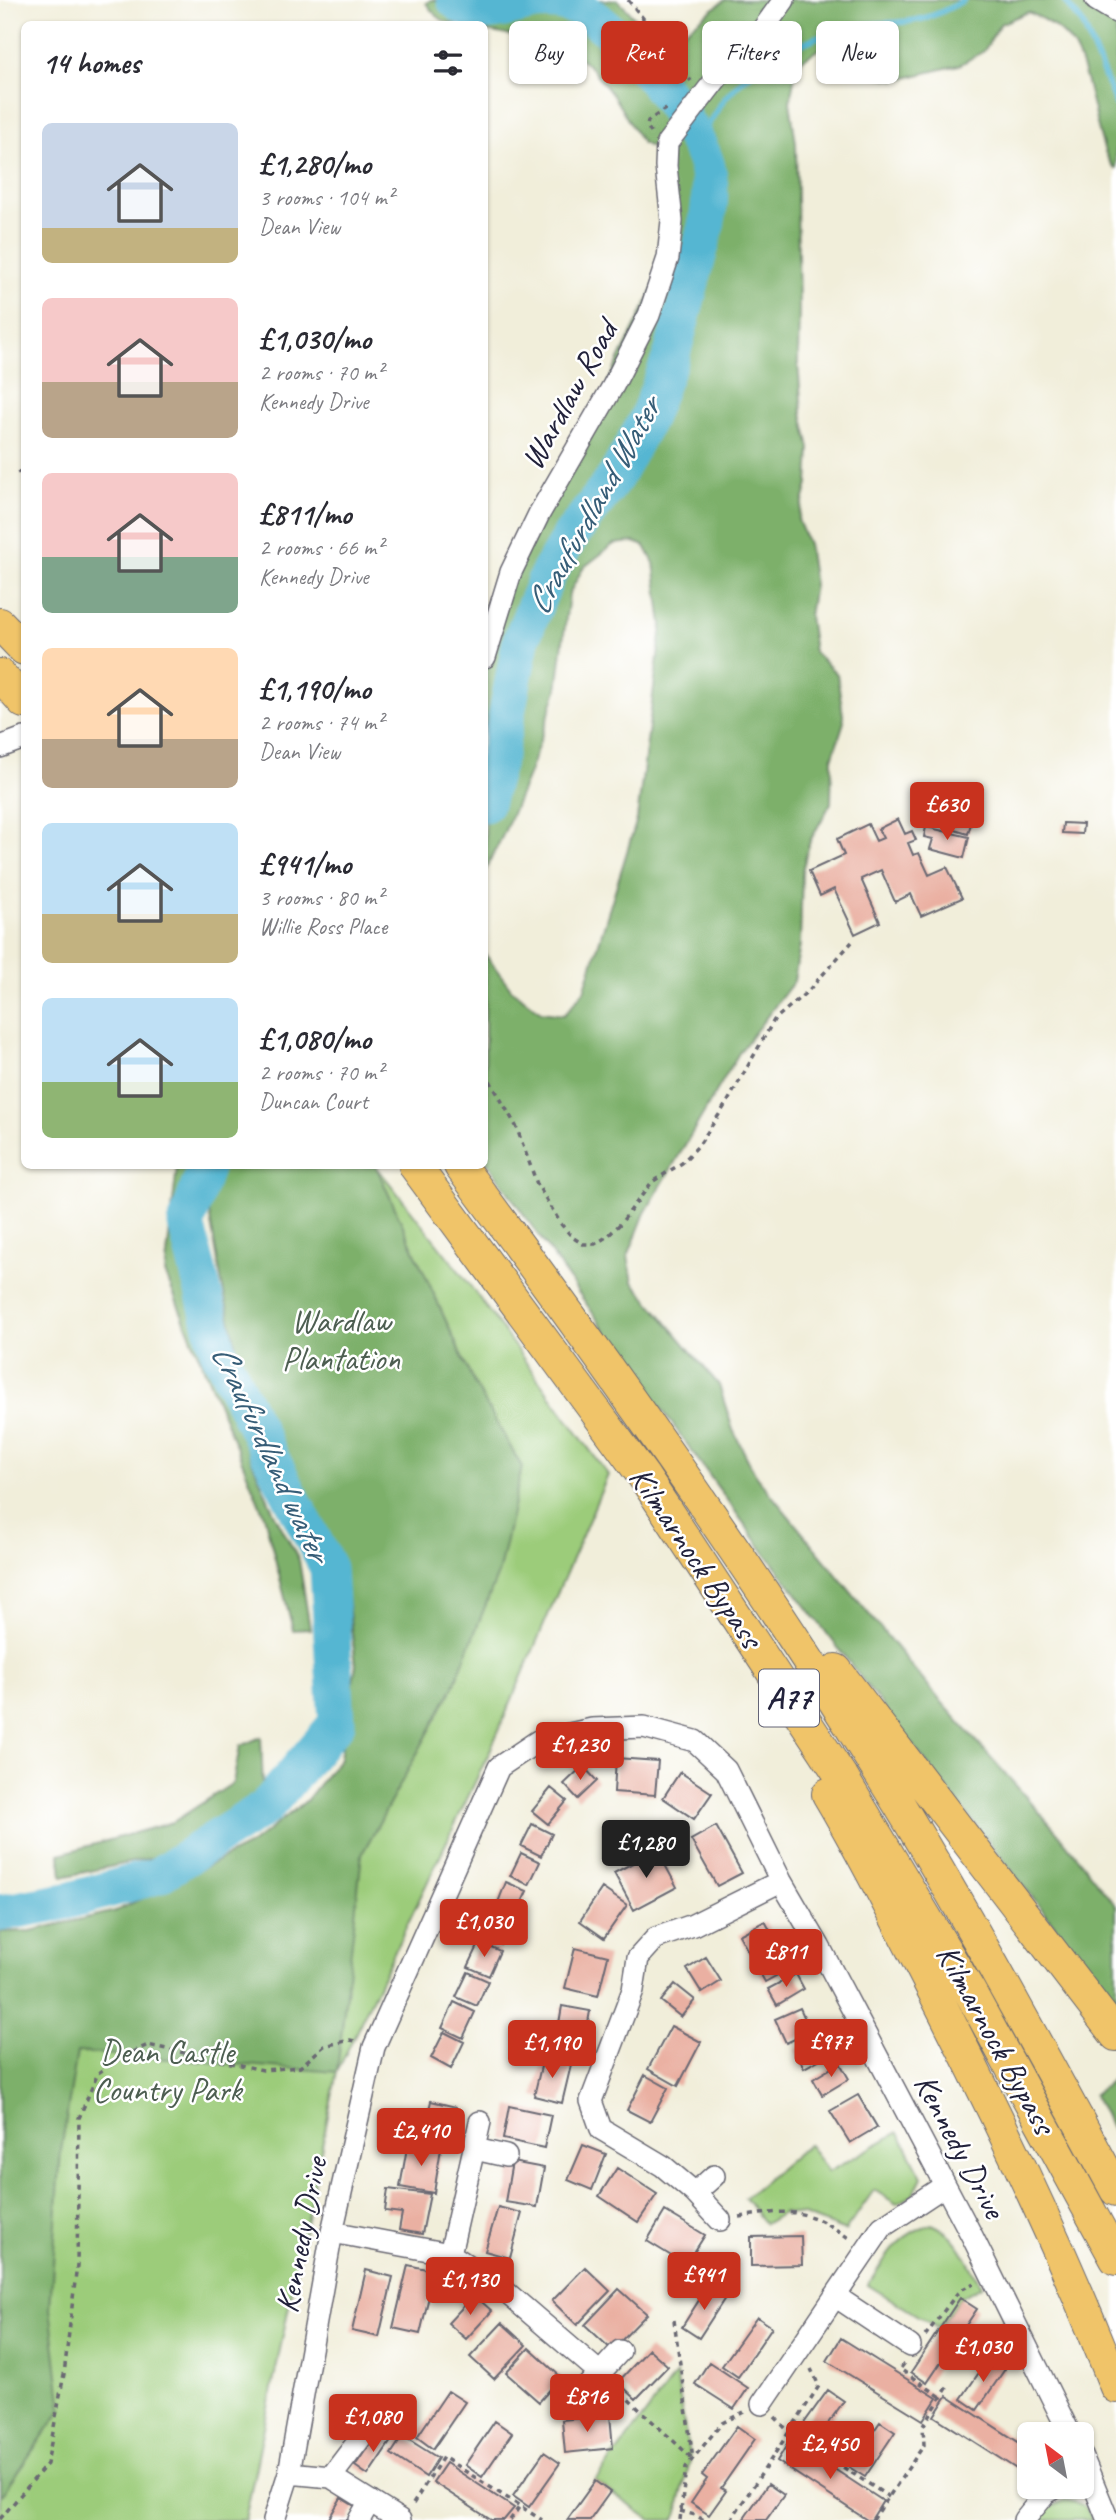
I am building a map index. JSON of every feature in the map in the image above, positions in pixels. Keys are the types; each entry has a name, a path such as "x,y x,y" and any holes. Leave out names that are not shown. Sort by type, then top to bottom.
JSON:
{"highway":[{"path":"0,624 21,646"},
{"name":"Kilmarnock Bypass","path":"417,1169 644,1477 843,1779 928,1919 1013,2068 1116,2259"},
{"name":"Kilmarnock Bypass","path":"462,1169 551,1289 777,1613 907,1816 1020,2012 1116,2190"},
{"name":"A77","path":"777,1613 833,1666 1116,2035"},
{"name":"A77","path":"785,1692 819,1779 873,1874 927,1978 1038,2202 1070,2272 1116,2387"}],"street":[{"path":"705,96 720,74 763,29 784,0"},
{"path":"1096,0 1116,12"},
{"name":"Wardlaw Road","path":"488,647 511,572 649,316 668,258 672,221 667,143 705,96"},
{"path":"0,747 21,739"},
{"name":"Kennedy Drive","path":"274,2520 289,2473 332,2232 374,2046 499,1768 538,1741 592,1729 644,1727 695,1741 726,1770 781,1881 819,1946 991,2274 1064,2422"},
{"path":"720,2220 695,2193 663,2166 601,2129 591,2101 633,1990 638,1958 656,1938 692,1925 781,1881"},
{"path":"450,2254 480,2122"},
{"path":"475,2149 506,2156"},
{"path":"695,2193 714,2176"},
{"path":"762,2403 882,2227 944,2186"},
{"path":"332,2232 450,2254 500,2287 600,2373"},
{"path":"835,2296 914,2347"},
{"path":"573,2400 620,2351"},
{"path":"331,2477 366,2431"},
{"path":"289,2473 331,2477 370,2501 405,2515"},
{"path":"1094,2489 1108,2520"},
{"path":"1024,2520 1041,2499"},
{"path":"359,2520 370,2501"}],"path":[{"path":"628,0 666,46 696,89 705,96"},
{"path":"652,116 657,113"},
{"path":"17,473 21,471"},
{"path":"488,1077 516,1126 537,1184 561,1224 572,1237 583,1244 595,1244 621,1223 652,1182 694,1151 728,1101 774,1020 808,991 852,942"},
{"path":"0,2519 47,2465 64,2374 77,2264 79,2118 98,2073 123,2056 148,2045 263,2070 300,2067 324,2046 350,2039 374,2046"},
{"path":"720,2220 777,2211 802,2212 825,2221 866,2251"},
{"path":"941,2397 900,2369 914,2347 959,2291 991,2274"},
{"path":"674,2320 693,2459"},
{"path":"731,2520 819,2386 810,2365 795,2355"},
{"path":"600,2373 693,2459"},
{"path":"873,2520 924,2445 923,2426 949,2385"},
{"path":"680,2520 686,2467 722,2423 762,2403"},
{"path":"789,2432 889,2497"},
{"path":"405,2515 443,2457 542,2520"},
{"path":"510,2520 520,2506"},
{"path":"680,2511 704,2520"}],"green space":[{"path":"431,0 617,0 637,21 601,21 601,81 587,64 587,21 509,21 509,35 488,32 488,21 444,21 426,3"},
{"path":"725,0 1096,0 1116,12 1116,169 1104,149 1076,51 1057,28 1028,12 1000,24 984,51 959,65 899,79 899,21 816,21 816,51 802,60 802,21 702,21 702,84 793,84 790,102 796,143 798,362 802,413 810,448 808,484 798,520 808,544 814,585 809,616 814,652 837,674 844,722 832,759 831,803 810,841 802,871 800,945 794,981 739,1053 645,1213 628,1256 633,1282 719,1385 733,1430 756,1476 931,1690 1058,1833 1116,1906 1116,2003 763,1550 488,1163 488,958 512,990 541,1012 564,1015 584,991 637,819 662,625 654,563 645,546 634,542 614,544 583,568 569,594 557,690 529,773 488,865 488,646 498,611 668,258 666,154 642,143 604,84 688,84 688,28"},
{"name":"Wardlaw Plantation","path":"177,1169 187,1169 179,1256 205,1349 274,1513 299,1560 310,1629 293,1630 264,1515 165,1273"},
{"name":"Dean Castle Country Park","path":"218,1169 378,1169 466,1280 608,1475 489,1753 337,2072 245,2520 0,2520 0,1932 31,1931 116,1911 250,1845 306,1801 340,1758 356,1664 343,1566 243,1376 206,1196"},
{"name":"Wardlaw Plantation","path":"219,1169 377,1169 474,1383 522,1467 499,1571 453,1688 362,1854 337,2072 77,2052 61,2150 50,2308 62,2409 0,2497 0,1932 31,1931 116,1911 250,1845 306,1801 340,1758 356,1664 343,1566 243,1376 206,1196"},
{"path":"261,1737 263,1788 170,1854 62,1877 60,1854 173,1822 233,1783 240,1746"},
{"path":"1116,2076 1116,2137 1094,2095"},
{"path":"899,2132 922,2177 913,2195 897,2204 874,2190 845,2231 804,2215 783,2213 765,2224 745,2198 808,2144 828,2172"},
{"path":"932,2224 956,2242 981,2286 960,2298 939,2329 868,2285 901,2240"},
{"path":"676,2374 690,2461 675,2520 651,2520 595,2481"},
{"path":"1065,2500 1082,2506 1092,2520 1038,2520 1048,2508"}],"building":[{"path":"952,814 972,820 968,834 948,828"},
{"path":"898,819 905,834 912,831 916,840 908,843 913,855 919,853 929,875 947,867 962,898 921,916 911,894 895,902 881,870 861,879 880,922 855,934 834,889 820,896 809,871 844,855 837,839 868,824 876,841 883,838 878,829"},
{"path":"1063,823 1083,824 1082,834 1062,833"},
{"path":"926,827 969,837 964,858 930,849 933,839 924,837"},
{"path":"616,1758 658,1761 655,1795 614,1792"},
{"path":"583,1766 597,1781 578,1799 564,1784"},
{"path":"680,1772 712,1793 694,1819 663,1798"},
{"path":"551,1788 567,1801 548,1824 532,1811"},
{"path":"532,1824 552,1834 541,1856 521,1846"},
{"path":"716,1826 742,1873 717,1886 691,1840"},
{"path":"657,1850 677,1887 634,1910 614,1873"},
{"path":"521,1853 540,1862 529,1885 510,1876"},
{"path":"506,1882 527,1891 517,1914 497,1905"},
{"path":"602,1888 627,1905 604,1938 580,1921"},
{"path":"494,1910 513,1920 501,1945 482,1935"},
{"path":"765,1921 790,1968 765,1982 739,1935"},
{"path":"480,1942 500,1951 489,1976 468,1967"},
{"path":"575,1948 608,1956 598,1996 565,1988"},
{"path":"706,1957 721,1981 702,1993 687,1969"},
{"path":"468,1972 488,1981 477,2006 456,1997"},
{"path":"796,1974 804,1989 777,2005 768,1989"},
{"path":"675,1984 695,2000 681,2017 661,2001"},
{"path":"454,2002 475,2012 463,2038 442,2028"},
{"path":"562,2006 590,2011 582,2057 554,2052"},
{"path":"800,2008 811,2032 786,2043 775,2019"},
{"path":"671,2026 701,2042 678,2086 648,2069"},
{"path":"444,2032 464,2042 451,2069 431,2058"},
{"path":"820,2036 829,2054 804,2068 795,2050"},
{"path":"543,2058 571,2065 562,2103 534,2096"},
{"path":"840,2063 849,2079 822,2095 813,2079"},
{"path":"645,2075 668,2088 650,2122 627,2110"},
{"path":"858,2095 877,2127 850,2143 830,2111"},
{"path":"431,2101 456,2107 446,2147 422,2141"},
{"path":"509,2106 551,2115 544,2148 503,2139"},
{"path":"408,2142 441,2148 434,2193 400,2187"},
{"path":"583,2145 606,2154 592,2190 568,2180"},
{"path":"512,2162 544,2168 537,2207 505,2202"},
{"path":"617,2168 657,2194 638,2222 599,2196"},
{"path":"388,2189 430,2194 422,2234 399,2230 402,2213 385,2211"},
{"path":"498,2207 522,2213 510,2258 485,2251"},
{"path":"665,2211 705,2235 686,2265 647,2241"},
{"path":"801,2236 802,2265 751,2266 751,2237"},
{"path":"408,2265 435,2271 420,2334 393,2328"},
{"path":"585,2267 610,2291 577,2325 552,2301"},
{"path":"366,2270 393,2277 379,2337 352,2331"},
{"path":"708,2286 725,2298 699,2338 682,2327"},
{"path":"619,2289 647,2314 612,2350 585,2325"},
{"path":"474,2295 492,2311 466,2339 448,2323"},
{"path":"960,2298 977,2309 927,2383 911,2372"},
{"path":"757,2317 772,2327 738,2377 722,2366"},
{"path":"502,2323 526,2345 494,2379 470,2357"},
{"path":"841,2338 937,2398 923,2420 827,2361"},
{"path":"529,2348 561,2377 539,2402 506,2373"},
{"path":"649,2349 668,2366 636,2399 618,2382"},
{"path":"989,2358 1005,2369 977,2410 961,2399"},
{"path":"709,2362 748,2388 734,2409 695,2384"},
{"path":"828,2390 844,2401 813,2444 797,2433"},
{"path":"448,2391 465,2402 433,2449 417,2437"},
{"path":"947,2396 1017,2441 1017,2469 934,2416"},
{"path":"610,2415 613,2448 565,2453 562,2420"},
{"path":"495,2421 512,2433 482,2477 465,2465"},
{"path":"880,2422 895,2432 865,2477 849,2467"},
{"path":"737,2426 755,2439 721,2488 726,2491 709,2515 691,2503 707,2479 702,2475"},
{"path":"378,2432 391,2441 368,2475 355,2466"},
{"path":"403,2436 438,2458 426,2477 391,2454"},
{"path":"790,2440 883,2501 871,2520 867,2520 777,2461"},
{"path":"544,2452 560,2463 529,2507 513,2496"},
{"path":"446,2463 514,2508 504,2520 491,2520 433,2482"},
{"path":"595,2481 610,2492 590,2520 567,2520"},
{"path":"768,2484 784,2495 766,2520 743,2520"},
{"path":"341,2498 356,2507 348,2520 328,2520"}],"waterway":[{"name":"Craufurdland Water","path":"455,0 464,7 484,12 536,2 554,2 573,6 591,16 631,52 671,101 700,148 709,175 710,191 705,230 672,354 647,419 616,476 569,538 547,576 521,640 499,754 488,793"},
{"path":"697,140 723,101 738,85 781,54 814,38 846,28 925,18 964,0"},
{"path":"1064,0 1083,24 1116,104"},
{"name":"Craufurdland water","path":"0,1913 67,1901 157,1876 266,1807 337,1723 328,1568 218,1350 186,1224 205,1169"}]}
